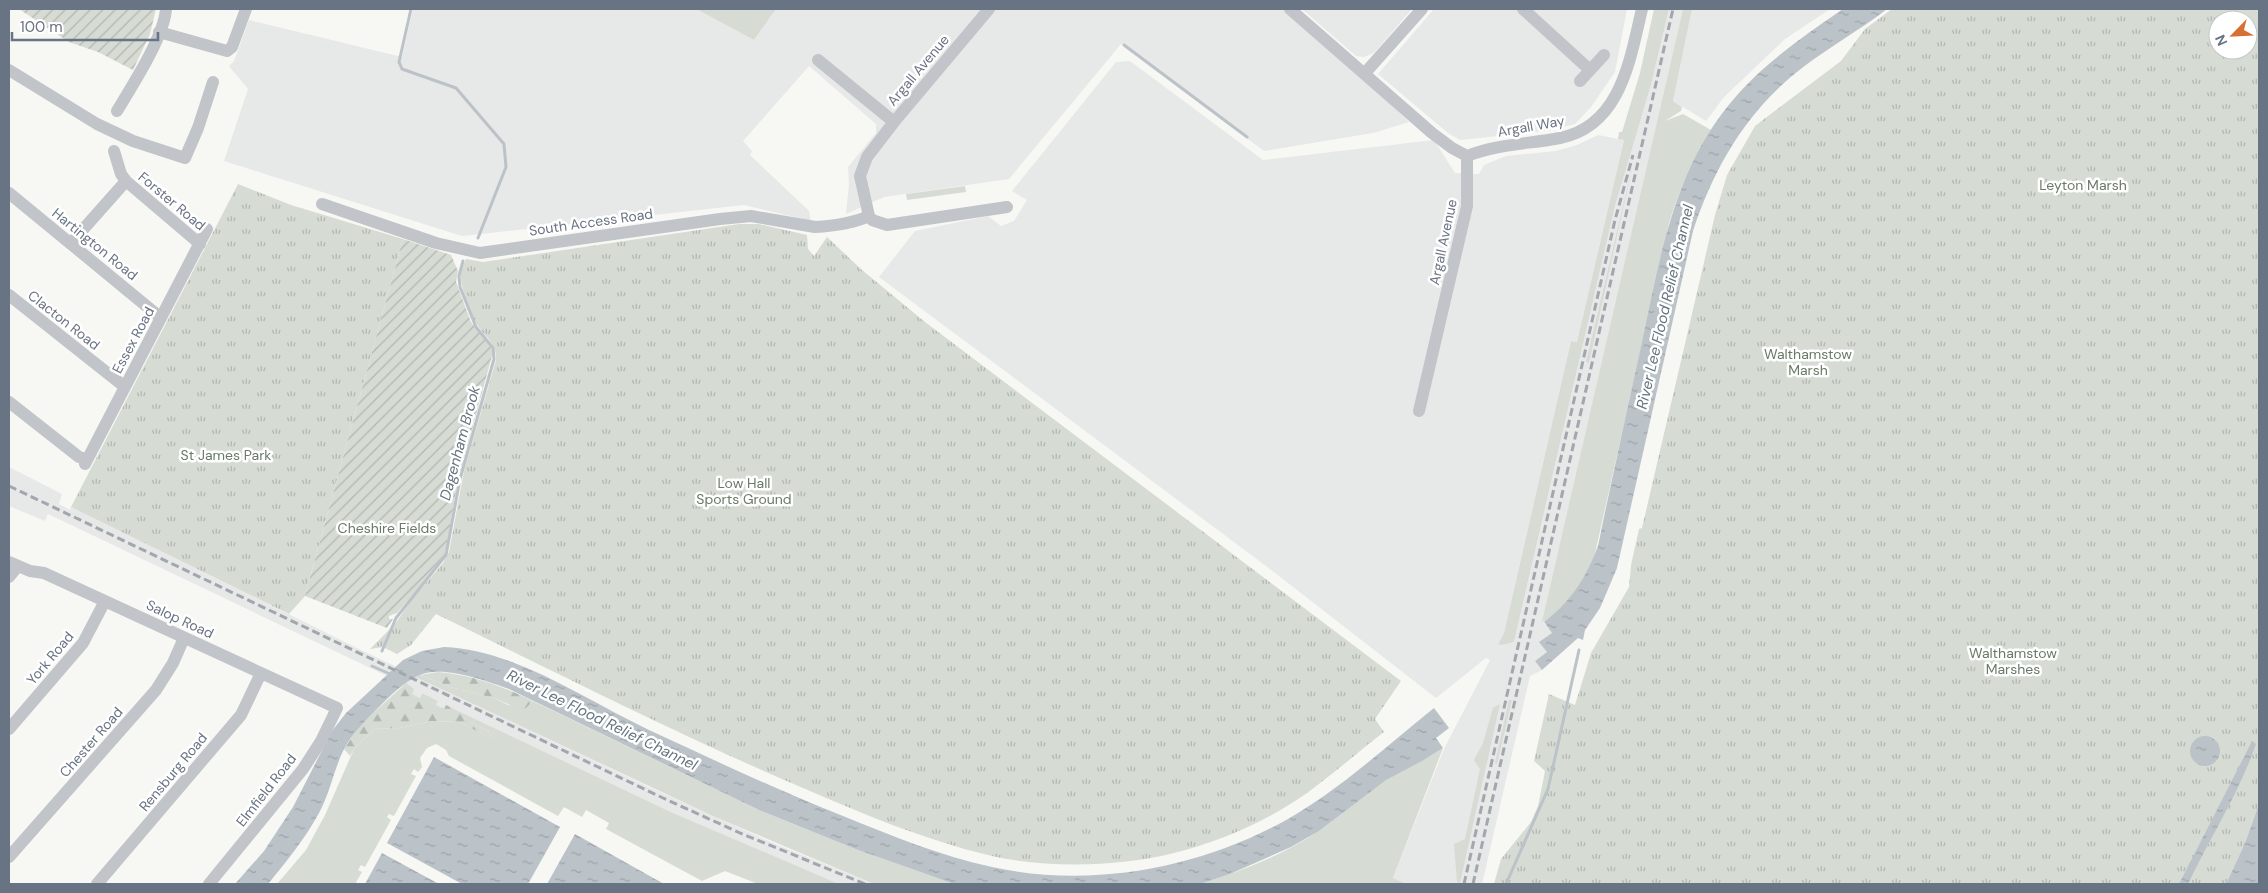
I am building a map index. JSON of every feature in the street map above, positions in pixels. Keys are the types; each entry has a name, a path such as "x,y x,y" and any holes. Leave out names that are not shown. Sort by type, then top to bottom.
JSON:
{"street":[{"path":"117,111 144,66 159,32 166,9"},
{"path":"159,32 219,51 226,51 232,47 246,9"},
{"name":"Argall Avenue","path":"818,60 894,122 989,9"},
{"path":"1290,9 1442,140 1467,156"},
{"path":"1365,73 1422,9"},
{"path":"1523,9 1590,70"},
{"name":"Argall Way","path":"1467,156 1493,148 1562,138 1596,121 1614,100 1625,77 1642,9"},
{"path":"1580,81 1604,55"},
{"path":"9,70 109,130 133,142 184,158 198,128 213,82"},
{"path":"894,122 867,157 861,168 862,191 869,216 882,223 894,225 1007,208"},
{"name":"Forster Road","path":"114,151 120,174 126,181 200,244"},
{"name":"Argall Avenue","path":"1419,411 1468,206 1467,156"},
{"name":"Forster Road","path":"71,243 126,181"},
{"name":"Hartington Road","path":"9,193 161,318"},
{"name":"South Access Road","path":"322,204 436,243 480,253 720,218 751,216 815,227 848,224 869,216"},
{"name":"Essex Road","path":"9,402 86,462 92,454 207,229"},
{"name":"Clacton Road","path":"9,295 125,387"},
{"path":"9,577 14,564"},
{"name":"Salop Road","path":"14,564 30,571 44,573 105,600 337,708"},
{"name":"York Road","path":"9,729 83,643 105,600"},
{"name":"Chester Road","path":"9,857 156,690 173,663 184,638"},
{"name":"Rensburg Road","path":"97,884 241,715 261,673"},
{"name":"Elmfield Road","path":"209,884 303,769 321,741 337,708"}],"shaded area":[{"path":"413,9 696,9 754,40 776,9 1290,9 1409,122 1373,133 1264,151 1121,44 1009,179 884,197 846,214 849,184 848,167 876,133 876,124 809,66 743,141 752,151 750,155 809,211 811,221 744,205 462,236 224,161 248,89 229,66 234,61 249,20 402,57"},
{"path":"1302,9 1412,9 1374,53 1364,57 1356,56"},
{"path":"1434,9 1627,9 1615,72 1591,107 1575,124 1546,131 1460,140 1448,133 1378,74"},
{"path":"1669,9 1683,9 1543,622 1552,633 1540,642 1547,652 1535,661 1542,670 1530,676 1482,884 1407,884 1393,878 1444,749 1490,660 1486,658 1436,698 1270,569 879,277 915,231 988,216 1001,226 1014,221 1027,200 1012,191 1116,62 1130,61 1263,160 1434,140 1455,173 1479,174 1484,165 1506,156 1556,151 1577,145 1598,135 1624,140 1577,342 1571,341 1504,633 1498,644 1514,642 1615,206 1651,85"},
{"path":"1692,9 1830,9 1785,39 1724,97 1706,121 1673,101"},
{"path":"9,467 62,494 59,504 70,510 71,507 90,516 357,648 649,787 771,842 874,884 839,884 673,813 446,705 444,709 436,705 438,701 422,693 420,698 411,694 410,687 48,514 45,521 9,506"}],"green space":[{"path":"19,9 156,9 150,34 133,70 98,52 69,42"},
{"path":"696,9 776,9 754,40"},
{"path":"1654,9 1669,9 1651,85 1615,206 1514,642 1501,645 1498,644 1504,633 1571,341 1577,342 1624,140 1618,139 1619,132 1622,132 1640,73"},
{"path":"1683,9 1692,9 1673,101 1682,107 1681,111 1665,121 1683,114 1711,130 1687,175 1669,223 1594,558 1579,585 1565,604 1550,619 1542,622"},
{"path":"1892,9 2259,9 2259,804 2245,843 2226,884 1494,884 1501,859 1531,822 1538,806 1545,771 1534,761 1549,694 1575,705 1591,653 1629,587 1631,565 1639,529 1642,528 1715,215 1727,175 1755,126 1841,61 1865,29"},
{"path":"1633,164 1589,363 1586,362"},
{"name":"St James Park","path":"238,184 291,205 403,239 305,596 289,614 71,507"},
{"path":"965,186 966,192 907,200 906,194"},
{"name":"Low Hall Sports Ground","path":"739,224 759,224 807,235 808,249 814,256 827,237 862,270 925,322 1401,681 1375,719 1384,732 1317,786 1292,803 1244,829 1209,843 1152,858 1129,861 1081,865 1033,863 1010,860 964,849 894,826 848,807 756,768 664,725 436,614 411,645 397,654 383,647 370,649 395,624 413,598 443,563 449,552 464,471 496,360 493,345 476,322 461,283 462,268 466,259 483,262"},
{"name":"Cheshire Fields","path":"403,239 451,255 458,271 456,282 471,322 489,344 493,352 458,481 445,555 438,566 397,613 389,616 389,619 393,619 387,628 305,596"},
{"path":"438,672 487,682 533,701 521,710 494,698 450,687 420,675"},
{"path":"420,675 450,687 494,698 508,705 526,708 533,701 759,810 858,850 954,884 874,884 713,816 416,677"},
{"path":"406,683 414,689 412,694 420,698 422,693 438,701 436,705 444,709 446,705 469,716 469,722 488,731 495,740 459,722 432,721 399,728 374,729 354,749 350,756 344,749 359,726"},
{"path":"1509,700 1512,700 1497,764 1495,763"},
{"path":"1500,704 1460,883 1457,882 1454,844 1465,839 1480,769 1474,760 1483,743 1493,708"},
{"path":"469,716 673,813 839,884 758,884 725,871 702,881 606,829 609,823 586,810 582,817 564,807 558,816 449,756 446,750 436,744 427,748 420,758 422,767 418,772 414,769 411,774 416,776 394,816 389,814 387,817 391,820 365,867 361,865 358,870 362,872 355,884 277,884 306,850 325,815 354,749 374,729 399,728 432,721 459,722 494,739 488,731 469,722"},
{"path":"1443,748 1393,878 1407,884 1200,884 1246,868 1292,847 1320,830 1391,776"}],"water":[{"name":"River Lee Flood Relief Channel","path":"1843,9 1887,9 1812,60 1782,84 1749,121 1722,162 1711,184 1693,231 1617,568 1600,608 1585,630 1583,640 1578,638 1542,670 1535,661 1547,652 1539,642 1552,633 1544,622 1570,598 1589,568 1598,546 1662,253 1679,195 1690,167 1704,140 1721,115 1748,84 1793,44"},
{"name":"River Lee Flood Relief Channel","path":"444,647 471,650 524,667 550,678 649,730 722,764 794,796 898,838 935,851 992,867 1028,873 1065,876 1102,875 1174,864 1210,854 1244,841 1277,825 1319,800 1434,708 1449,728 1436,738 1443,748 1386,780 1319,831 1291,847 1230,874 1200,884 954,884 858,850 759,810 509,689 464,675 429,672 414,678 399,688 352,737 344,749 314,823 268,884 235,884 264,851 293,807 332,731 346,713 403,660 422,651"},
{"path":"2205,736 2211,737 2219,745 2219,757 2211,765 2205,766 2199,765 2191,757 2190,751 2191,745 2199,737"},
{"path":"2252,741 2256,744 2233,798 2188,884 2179,884"},
{"path":"434,757 560,827 528,884 462,884 387,843"},
{"path":"2259,804 2259,884 2226,884 2245,843"},
{"path":"575,834 664,884 547,884"},
{"path":"382,853 439,884 365,884"}],"waterway":[{"name":"Dagenham Brook","path":"411,9 399,62 402,69 456,88 504,144 506,167 478,238"},
{"path":"1124,45 1247,137"},
{"name":"Dagenham Brook","path":"382,651 396,618 446,555 460,479 494,359 493,348 476,327 460,287 459,276 463,261"},
{"path":"1506,884 1548,789 1579,650"},
{"name":"Dagenham Brook","path":"372,666 390,674"}],"railway":[{"path":"1473,884 1673,9"},
{"path":"1464,884 1615,220 1633,155"},
{"path":"9,486 663,798 740,833 865,884"}],"park label":[{"name":"Leyton Marsh","path":"2083,185"},
{"name":"Walthamstow Marsh","path":"1808,362"},
{"name":"Walthamstow Marshes","path":"2013,662"}]}
